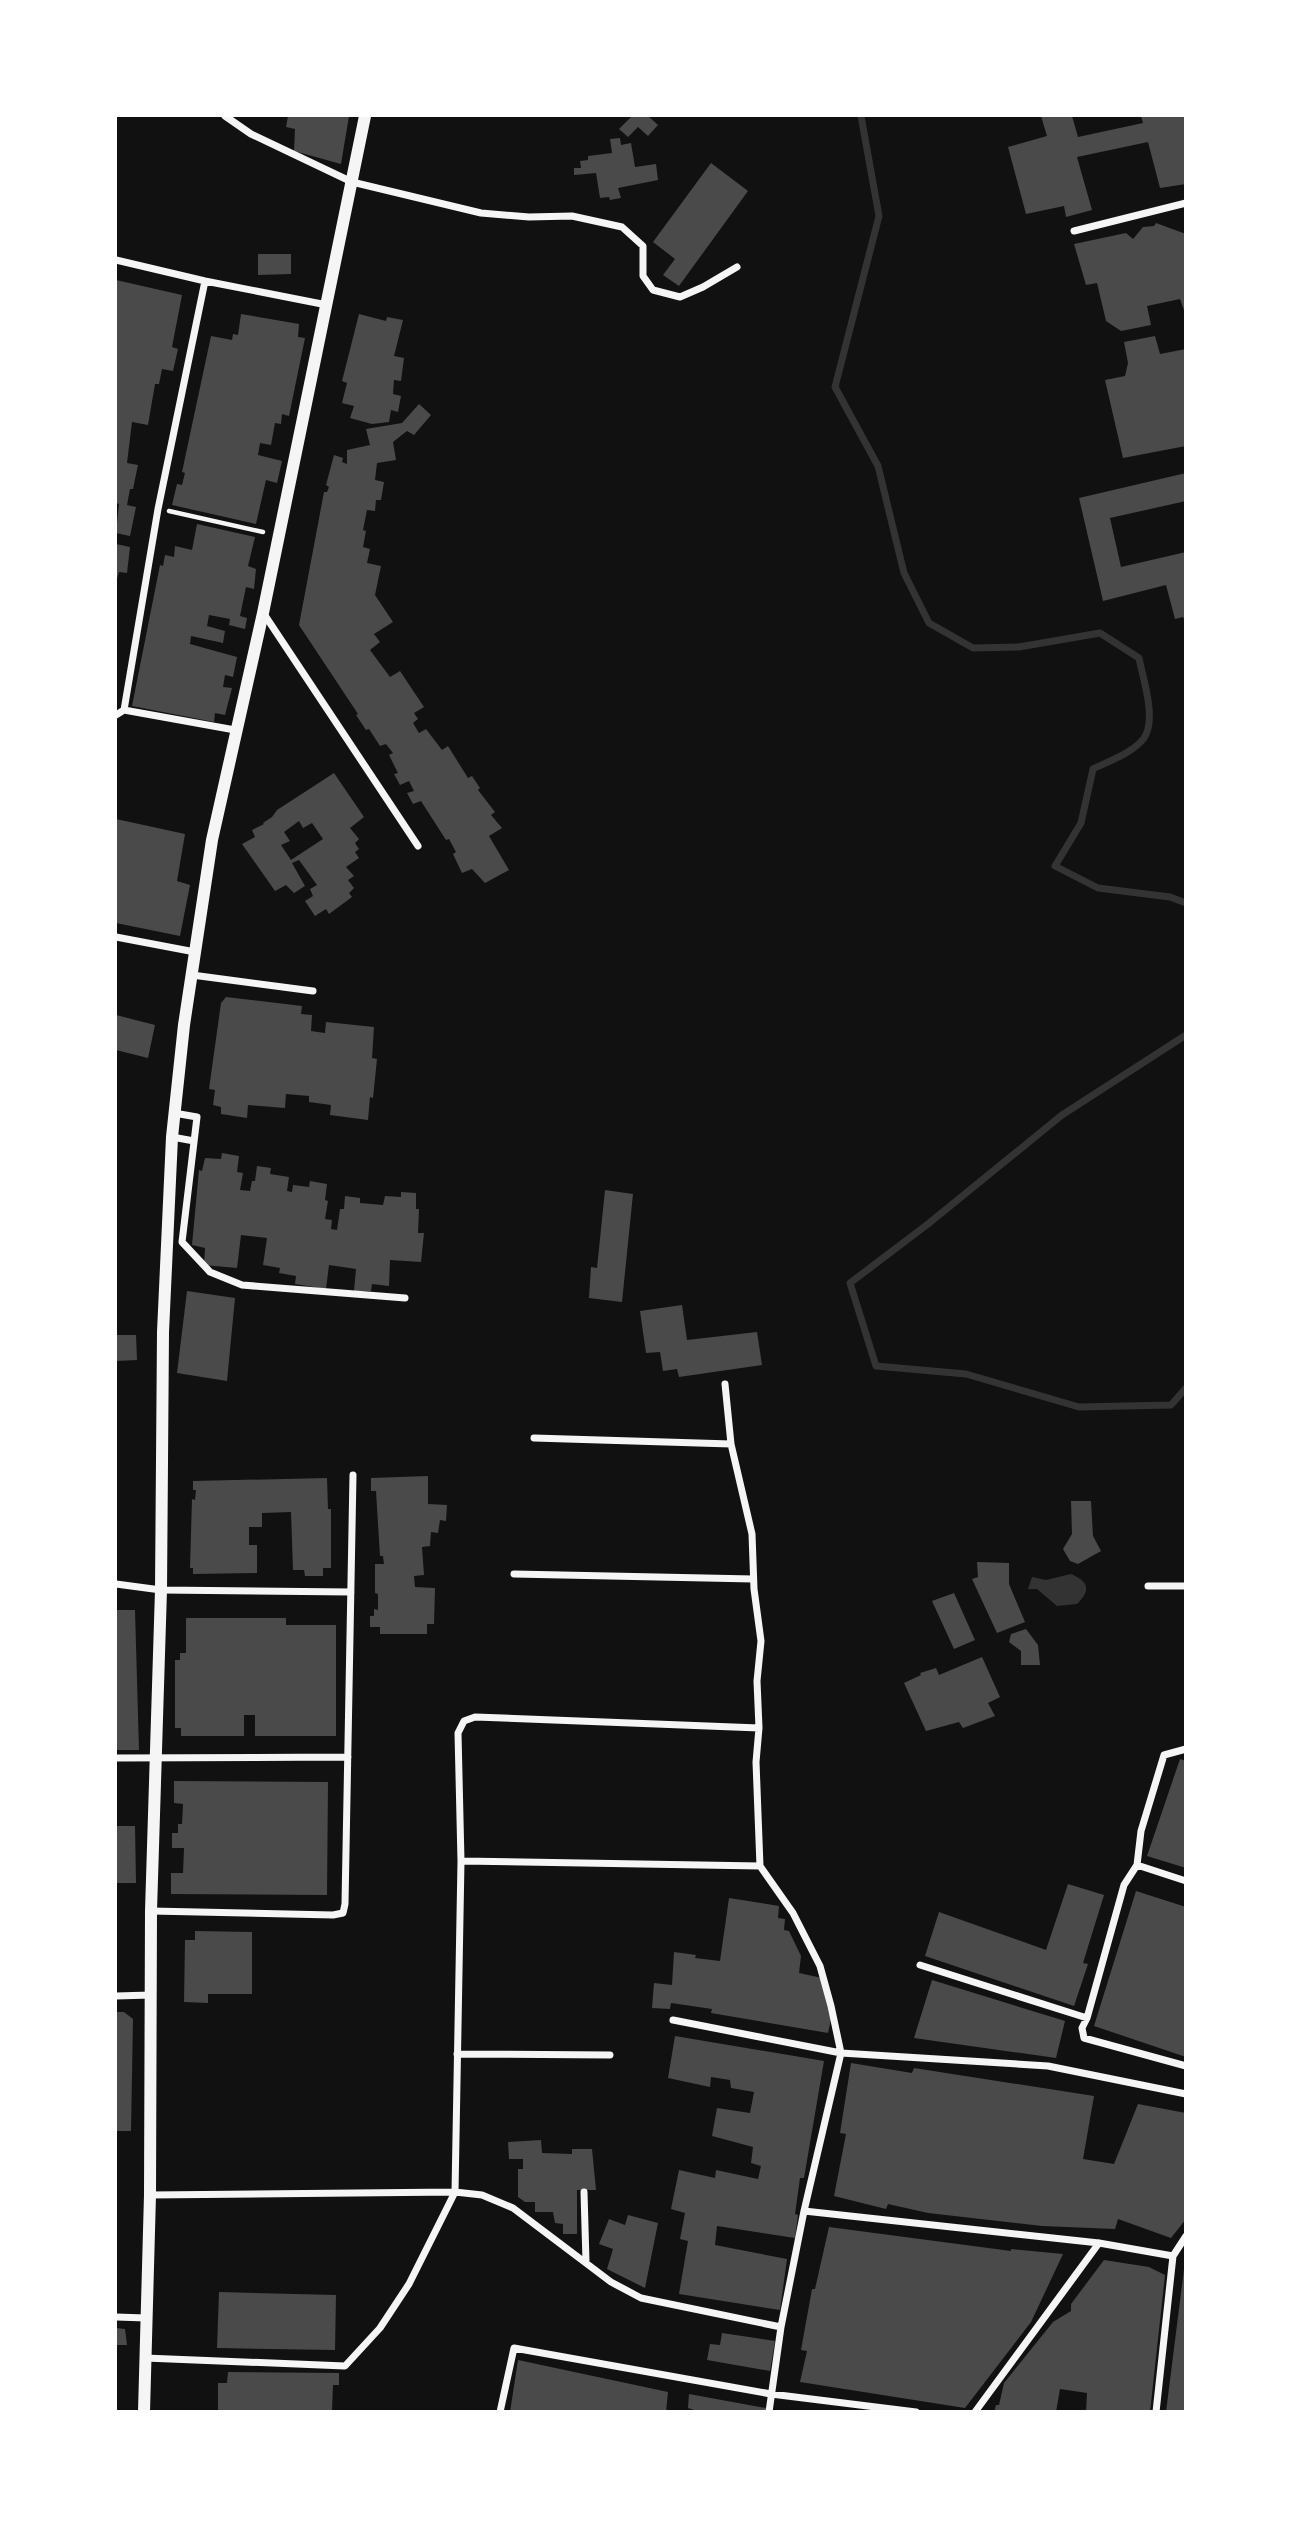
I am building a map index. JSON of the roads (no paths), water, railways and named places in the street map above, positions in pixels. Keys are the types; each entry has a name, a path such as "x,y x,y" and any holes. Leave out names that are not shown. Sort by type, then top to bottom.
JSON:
{"street":[{"path":"225,116 251,134 352,181 481,213 529,217 572,216 622,227 643,246 643,276 653,290 680,296 703,287 737,267"},
{"path":"144,2412 150,2195 151,1911 160,1590 163,1332 174,1113 212,840 263,613 365,116"},
{"path":"1074,231 1185,203"},
{"path":"116,260 205,282 328,305"},
{"path":"124,710 158,509 205,282"},
{"path":"263,613 418,846"},
{"path":"116,715 124,710 235,730"},
{"path":"116,937 195,952"},
{"path":"192,975 313,991"},
{"path":"174,1113 197,1117 182,1242 211,1272 242,1284 405,1298"},
{"path":"172,1137 194,1141"},
{"path":"724,1384 731,1444 751,1534 753,1578 761,1641 757,1681 759,1728 756,1762 760,1866 793,1913 820,1966 841,2053 804,2211 781,2327 769,2412"},
{"path":"534,1438 731,1444"},
{"path":"151,1911 342,1913 345,1904 353,1475"},
{"path":"514,1574 753,1578"},
{"path":"116,1584 160,1590 351,1592"},
{"path":"1148,1586 1185,1586"},
{"path":"144,2358 345,2365 380,2328 409,2284 454,2192 461,1861 458,1733 464,1721 475,1717 759,1728"},
{"path":"1185,1749 1164,1755 1141,1831 1137,1865 1124,1885 1082,2028 1084,2038 1185,2066"},
{"path":"116,1758 348,1757"},
{"path":"461,1861 760,1866"},
{"path":"1137,1865 1185,1881"},
{"path":"920,1965 1087,2018"},
{"path":"116,1996 151,1995"},
{"path":"673,2020 841,2053 1048,2066 1185,2094"},
{"path":"457,2054 610,2055"},
{"path":"150,2195 454,2192 482,2195 513,2208 611,2282 641,2298 781,2327"},
{"path":"584,2192 586,2262"},
{"path":"804,2211 1099,2243 1173,2256"},
{"path":"1156,2412 1173,2256 1185,2236"},
{"path":"975,2412 1099,2243"},
{"path":"116,2317 146,2318"},
{"path":"500,2412 514,2348 771,2395 916,2412"}],"waterway":[{"path":"861,116 879,216 835,387 878,466 904,573 929,623 973,648 1019,647 1100,633 1139,658 1148,699 1148,730 1134,748 1093,769 1081,823 1055,866 1098,888 1170,897 1186,903"},
{"path":"1186,1035 1062,1115 928,1224 850,1283 876,1366 966,1374 1079,1407 1171,1405 1186,1388"}]}
